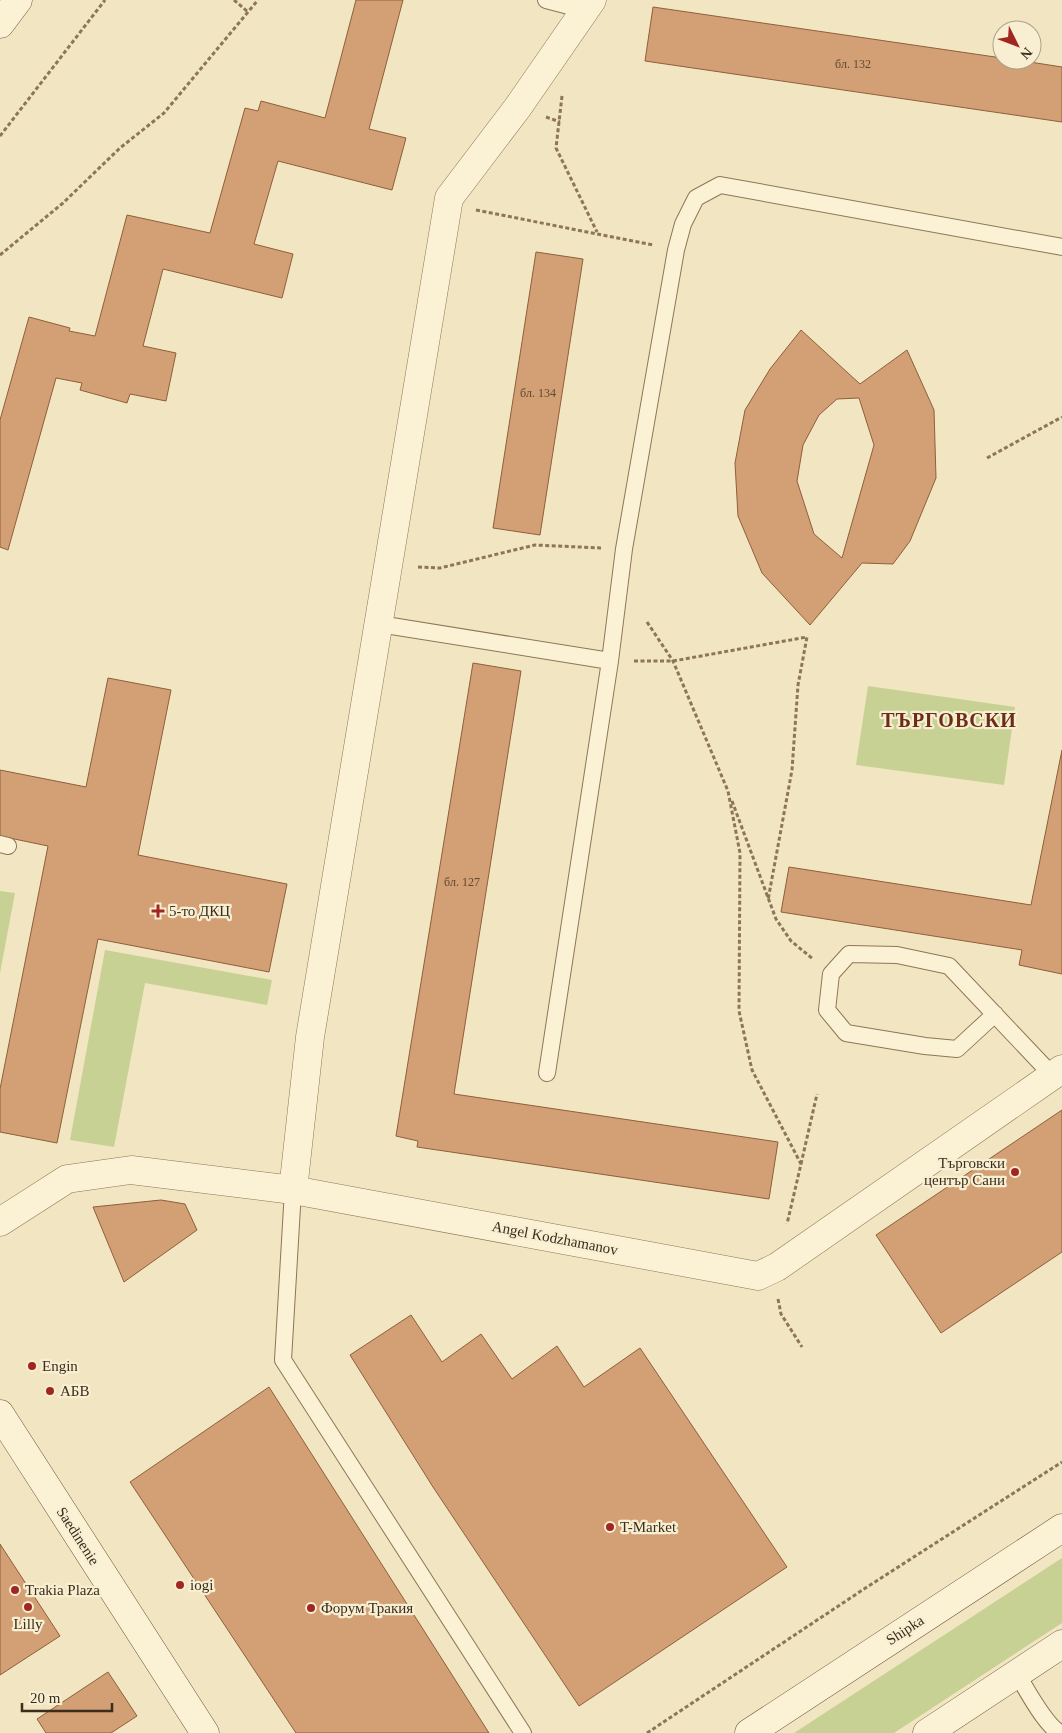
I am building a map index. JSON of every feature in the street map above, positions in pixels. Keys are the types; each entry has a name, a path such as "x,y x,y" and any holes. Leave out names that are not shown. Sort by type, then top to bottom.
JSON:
{"street":[{"path":"0,24 18,0"},
{"path":"293,1190 310,1037 449,198 518,107 588,5"},
{"name":"Angel Kodzhamanov","path":"0,1222 66,1179 131,1170 293,1190 758,1276 777,1267 1057,1072"},
{"name":"Saedinenie","path":"0,1414 205,1733"},
{"name":"Shipka","path":"750,1733 1062,1528"},
{"path":"928,1733 1062,1644"}],"lane":[{"path":"546,0 588,5"},
{"path":"547,1073 610,661 624,550 676,250 683,224 696,198 720,185 1062,247"},
{"path":"379,624 610,661"},
{"path":"995,1014 957,1049 925,1046 846,1032 827,1010 831,974 849,954 897,955 949,966 995,1014 1057,1072"},
{"path":"293,1190 283,1360 523,1733"},
{"path":"1017,1674 1054,1730 1060,1733"}],"path":[{"path":"0,136 105,0"},
{"path":"234,0 248,12"},
{"path":"0,255 63,203 120,148 164,114 258,0"},
{"path":"562,95 556,148 598,232"},
{"path":"448,204 598,232 676,250"},
{"path":"987,458 1062,418"},
{"path":"389,565 440,568 535,545 624,550"},
{"path":"647,622 673,661 728,791 776,919 791,941 831,974"},
{"path":"610,661 673,661 806,637 798,685 792,770 768,900"},
{"path":"728,791 740,853 739,1011 752,1070 801,1164"},
{"path":"802,1347 781,1314 777,1294 777,1267 817,1094"},
{"path":"647,1733 867,1587 1062,1462"}],"green space":[{"path":"868,686 1015,707 1004,785 856,765"},
{"path":"0,891 15,893 0,973"},
{"path":"105,950 272,980 267,1005 145,983 114,1147 70,1140"},
{"path":"1062,1558 1062,1623 894,1733 794,1733"}],"building":[{"path":"356,0 403,0 369,129 406,138 392,190 278,161 254,244 293,254 282,298 163,269 143,346 176,353 166,401 130,394 127,403 80,390 82,383 56,378 8,550 0,547 0,420 29,317 70,328 69,331 95,336 127,215 210,233 245,108 258,111 261,101 325,118"},
{"path":"653,7 992,57 992,70 1042,70 1042,64 1062,67 1062,122 645,61"},
{"path":"536,252 583,259 540,535 493,528"},
{"path":"801,330 860,384 907,350 934,410 936,478 910,541 893,564 862,563 810,625 762,573 738,516 735,463 745,410 770,369","holes":["859,398 874,445 842,558 814,534 797,481 803,445 819,415 837,399"]},
{"path":"473,663 521,671 454,1094 778,1142 769,1199 417,1147 418,1141 396,1136"},
{"name":"5-то ДКЦ","path":"108,678 171,690 138,855 287,884 269,972 98,939 57,1143 0,1132 0,1089 48,846 0,836 0,770 86,787"},
{"path":"1062,750 1062,974 1019,965 1022,950 781,912 789,867 1031,905"},
{"name":"Търговски център Сани","path":"1062,1110 1062,1252 941,1333 876,1235"},
{"path":"161,1200 185,1204 197,1230 124,1282 93,1207"},
{"name":"T-Market","path":"411,1315 442,1362 481,1334 512,1379 557,1346 584,1387 640,1348 787,1567 579,1706 433,1487 350,1355"},
{"name":"Форум Тракия","path":"269,1387 489,1733 296,1733 130,1482"},
{"name":"Trakia Plaza","path":"0,1544 60,1636 0,1675"},
{"path":"108,1672 137,1716 111,1733 46,1733 37,1719"}],"place":[{"name":"5-то ДКЦ","path":"158,911"},
{"name":"Търговски център Сани","path":"1015,1172"},
{"name":"Engin","path":"32,1366"},
{"name":"АБВ","path":"50,1391"},
{"name":"T-Market","path":"610,1527"},
{"name":"iogi","path":"180,1585"},
{"name":"Trakia Plaza","path":"15,1590"},
{"name":"Lilly","path":"28,1607"},
{"name":"Форум Тракия","path":"311,1608"}],"district":[{"name":"ТЪРГОВСКИ","path":"949,720"}]}
